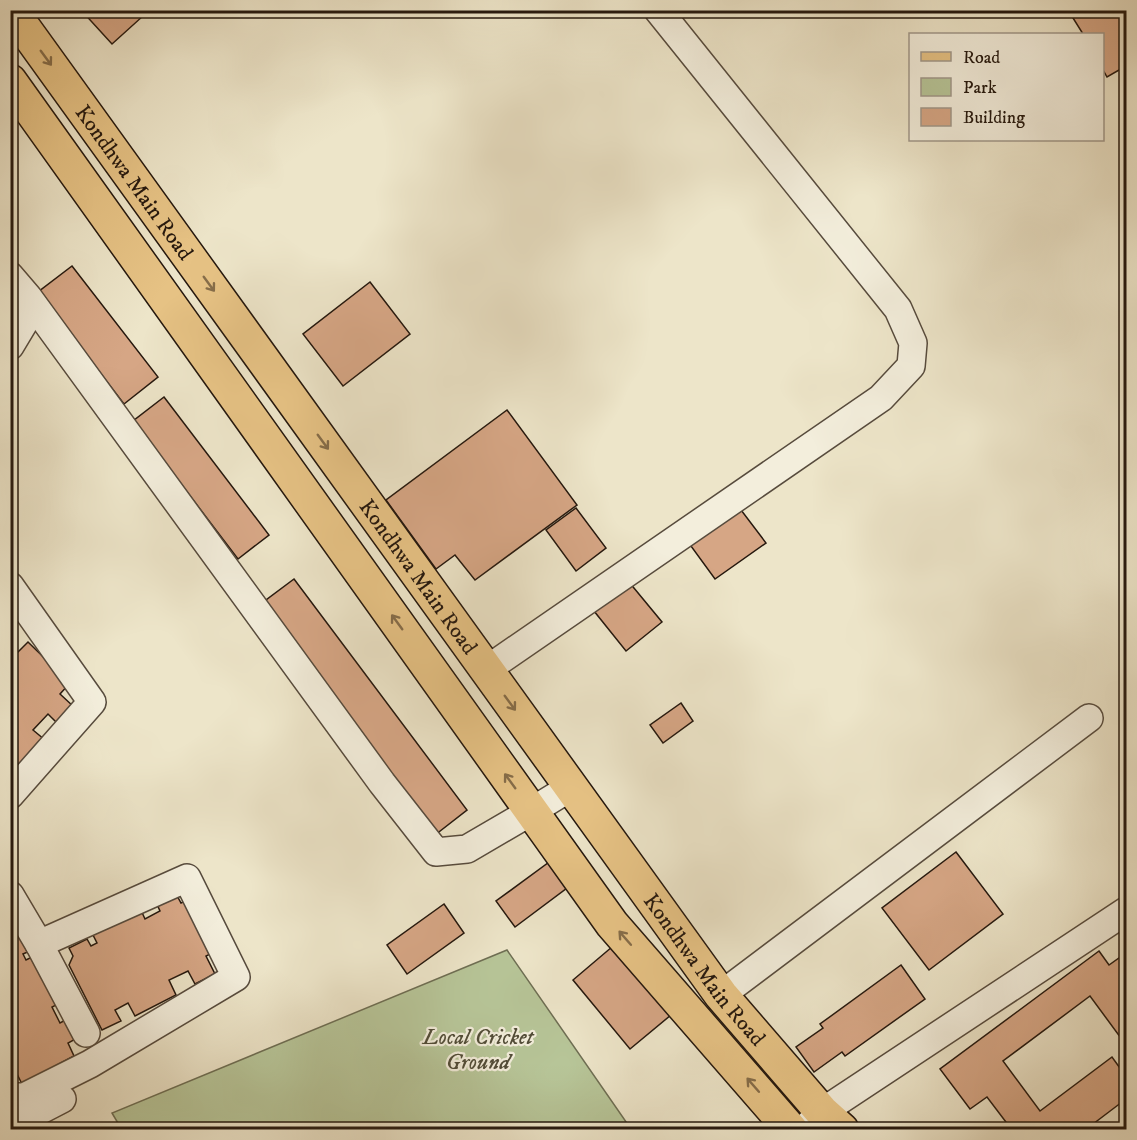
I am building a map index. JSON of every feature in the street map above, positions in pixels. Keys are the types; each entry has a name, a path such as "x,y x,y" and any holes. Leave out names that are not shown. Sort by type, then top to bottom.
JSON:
{"main road":[{"name":"Kondhwa Main Road","path":"11,10 721,995 822,1124"},
{"name":"Kondhwa Main Road","path":"10,81 612,924 791,1130"}],"street":[{"path":"486,670 881,398 910,366 913,342 897,309 658,10"},
{"path":"10,276 382,783 436,852 467,849 571,787"},
{"path":"10,346 34,306"},
{"path":"10,585 18,616 92,702 10,795"},
{"path":"721,995 1089,718"},
{"path":"10,1097 24,1097 90,1064 236,977 187,878 39,944"},
{"path":"10,895 86,1033"},
{"path":"822,1124 1126,911"},
{"path":"10,1126 62,1099"}],"green space":[{"name":"Local Cricket Ground","path":"507,950 631,1129 122,1130 112,1113"}],"building":[{"path":"81,10 139,10 143,16 112,44"},
{"path":"1068,10 1126,10 1126,66 1107,77 1104,72 1104,33 1082,33"},
{"path":"72,266 158,377 124,404 38,292"},
{"path":"370,282 410,334 343,386 303,334"},
{"path":"164,397 269,535 238,559 133,421"},
{"path":"507,410 577,505 475,580 455,555 436,569 386,500"},
{"path":"738,506 766,543 715,579 688,542"},
{"path":"576,508 606,548 576,571 546,530"},
{"path":"294,579 467,810 435,835 262,603"},
{"path":"629,582 662,622 626,651 594,611"},
{"path":"28,642 70,683 60,694 74,707 58,724 48,714 33,730 45,740 13,774 10,772 10,646 17,653"},
{"path":"681,703 693,721 663,743 650,725"},
{"path":"956,852 1003,914 929,970 882,908"},
{"path":"556,857 575,882 515,927 496,901"},
{"path":"174,890 181,903 194,897 220,949 206,956 215,974 195,984 188,971 169,980 176,995 135,1016 128,1003 115,1010 121,1021 102,1030 69,965 73,956 69,948 87,939 91,946 97,943 92,933 140,908 145,919 160,911 155,900"},
{"path":"444,904 464,933 407,974 387,945"},
{"path":"20,933 30,951 23,954 26,960 36,955 62,1002 52,1007 60,1023 71,1017 81,1036 68,1043 74,1056 22,1084 15,1070 10,1072 10,936"},
{"path":"619,941 677,1010 630,1049 573,980"},
{"path":"1099,951 1109,965 1126,953 1126,1045 1090,996 1003,1061 1040,1111 1112,1057 1125,1075 1126,1073 1126,1099 1085,1130 1027,1130 1023,1124 1012,1130 987,1097 970,1109 940,1069"},
{"path":"901,965 925,999 845,1056 842,1052 814,1072 796,1047 823,1028 820,1024"}]}
